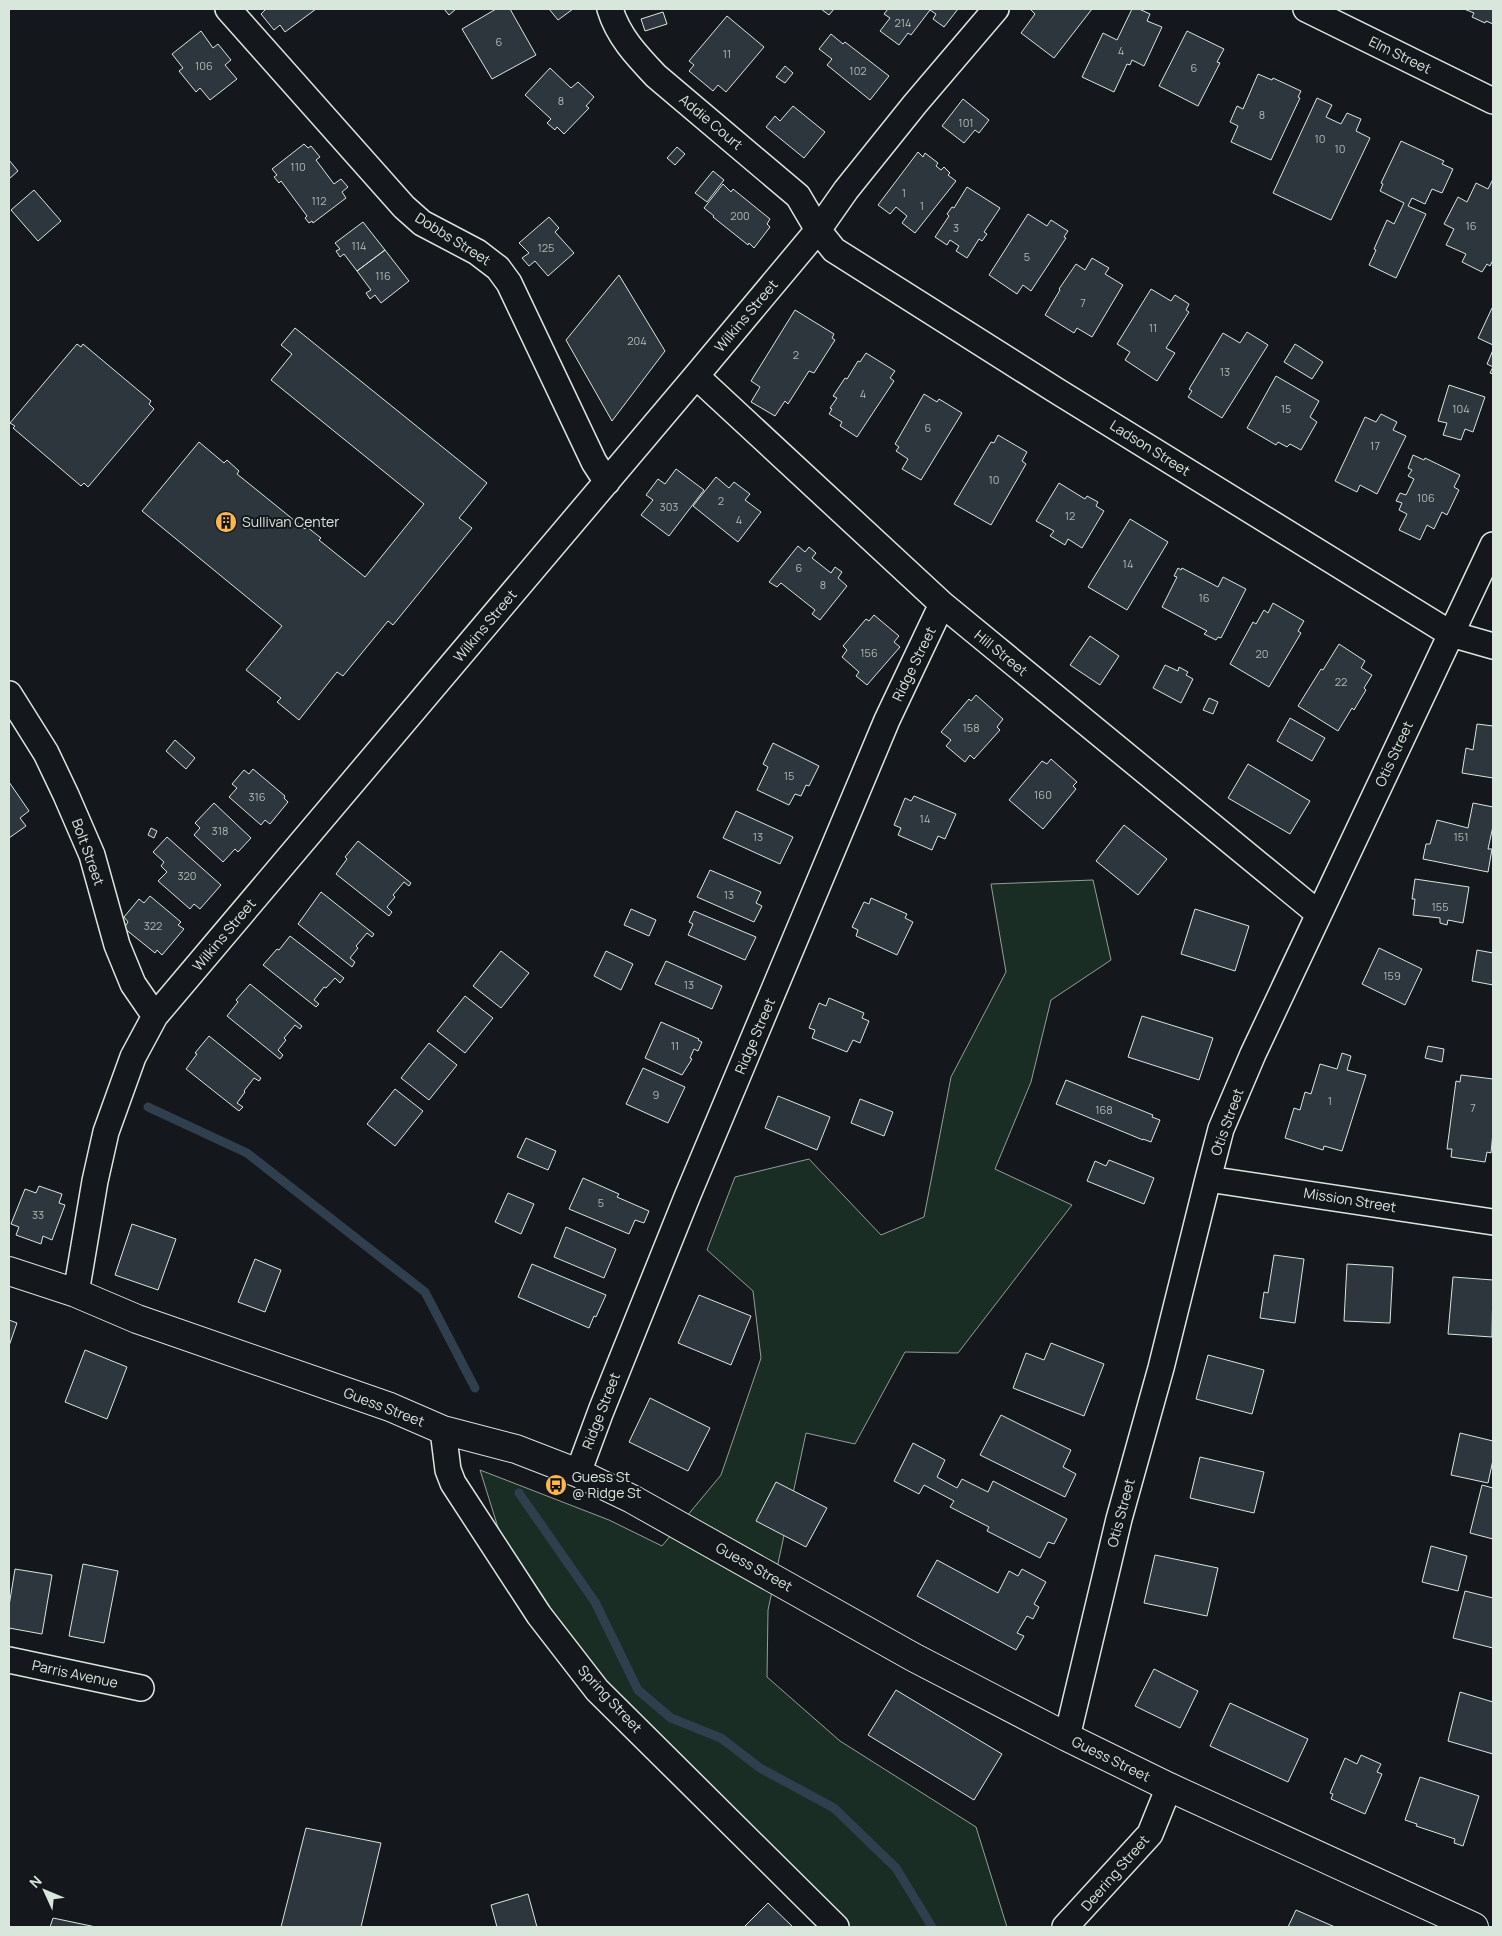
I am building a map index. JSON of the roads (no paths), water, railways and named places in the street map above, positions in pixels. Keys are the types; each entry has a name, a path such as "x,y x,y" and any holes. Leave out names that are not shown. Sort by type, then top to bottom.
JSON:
{"street":[{"name":"Dobbs Street","path":"228,9 404,207 422,223 477,252 498,268 509,283 594,462 607,482"},
{"name":"Addie Court","path":"610,9 621,34 636,56 656,76 798,196 818,230"},
{"name":"Wilkins Street","path":"76,1293 95,1181 106,1132 133,1057 155,1016 818,230 846,190 915,104 996,9"},
{"name":"Elm Street","path":"1306,9 1493,101"},
{"name":"Ladson Street","path":"818,230 834,250 1065,396 1451,634 1493,646"},
{"name":"Hill Street","path":"696,376 942,604 1319,914"},
{"name":"Otis Street","path":"1067,1737 1069,1722 1119,1518 1161,1368 1221,1129 1319,914 1493,545"},
{"name":"Ridge Street","path":"578,1473 687,1198 887,720 942,604"},
{"name":"Bolt Street","path":"9,694 46,752 66,795 92,855 117,946 133,984 155,1016"},
{"name":"Mission Street","path":"1208,1179 1493,1222"},
{"name":"Guess Street","path":"9,1271 76,1293 137,1320 390,1407 443,1430 516,1449 578,1473 632,1499 913,1657 1067,1737 1168,1786 1474,1927"},
{"name":"Spring Street","path":"443,1430 448,1470 453,1483 539,1615 597,1690 836,1927"},
{"name":"Parris Avenue","path":"9,1660 141,1688"},
{"name":"Deering Street","path":"1065,1927 1150,1834 1168,1786"}],"waterway":[{"path":"148,1107 247,1153 425,1292 475,1388"},
{"path":"519,1493 595,1602 638,1690 671,1718 721,1738 760,1768 834,1808 896,1868 932,1927"}],"place":[{"name":"Sullivan Center","path":"226,522"},
{"name":"Guess St @ Ridge St","path":"556,1485"}]}
